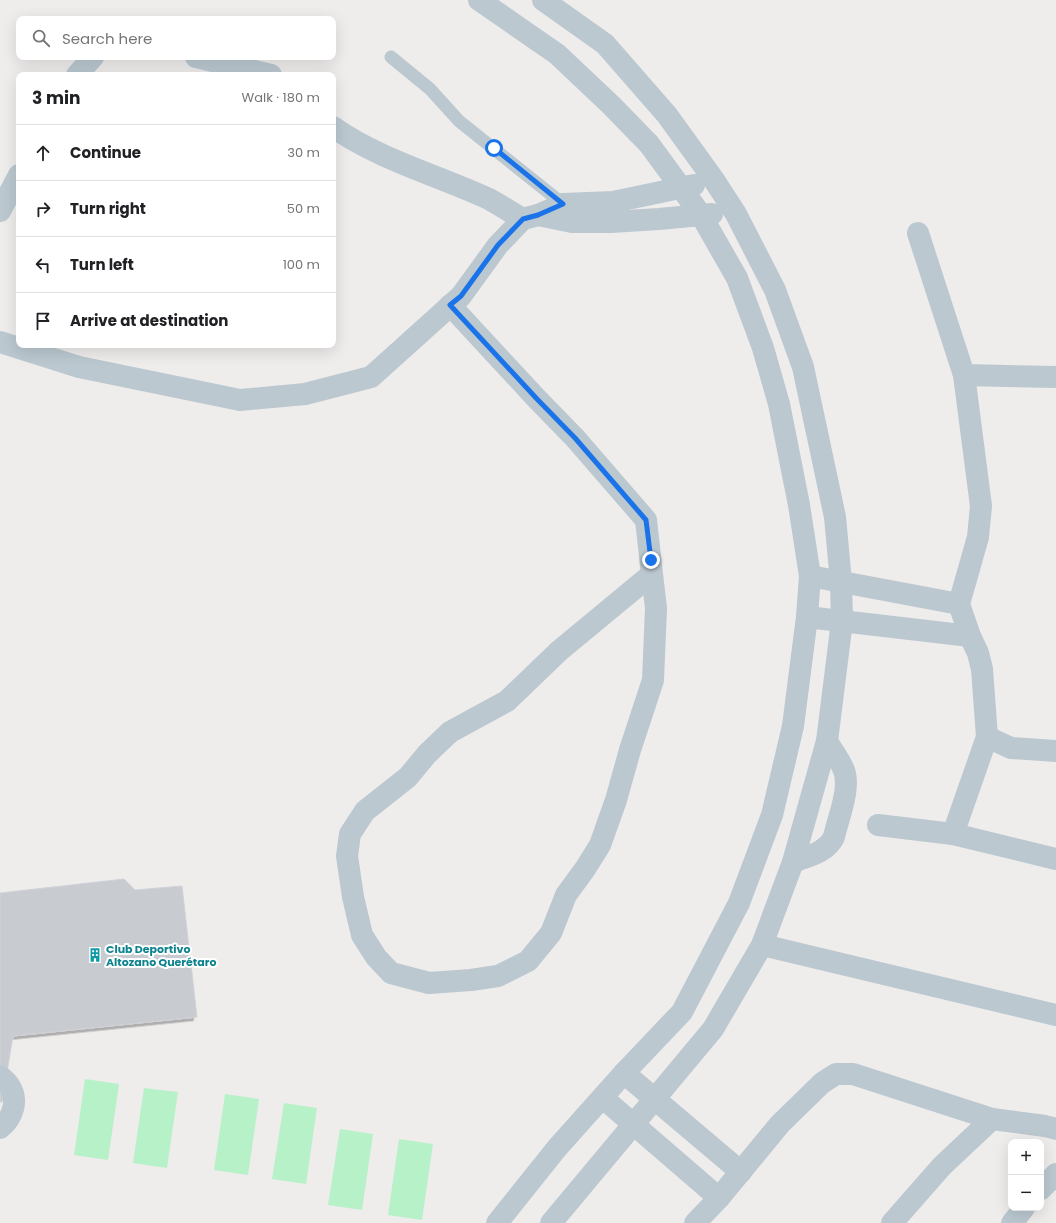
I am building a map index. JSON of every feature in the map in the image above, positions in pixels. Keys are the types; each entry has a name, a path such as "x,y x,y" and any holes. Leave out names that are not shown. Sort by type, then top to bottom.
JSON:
{"street":[{"path":"479,0 557,54 611,105 649,144 701,215 737,278 763,348 782,420 799,504 810,576 807,617 793,726 772,815 739,903 682,1012 624,1073 557,1148 497,1223"},
{"path":"543,0 605,44 667,115 714,180 736,214 775,290 803,367 835,517 841,582 842,621 827,742 793,862 762,945 713,1028 634,1125 551,1223"},
{"path":"79,72 90,60"},
{"path":"208,60 258,72"},
{"path":"336,129 344,135 381,154 531,217 568,213 714,180"},
{"path":"0,211 16,181"},
{"path":"568,213 611,222 701,215 736,214"},
{"path":"19,348 79,367 240,400 305,394 371,377 461,296 498,245 531,217"},
{"path":"918,233 964,376 981,506 978,537 959,604 970,636 978,653 982,669 987,737 953,834"},
{"path":"450,305 575,438 646,520 656,608 653,680 630,750 616,800 600,845 566,895 551,933 528,961 498,976 471,980 429,983 391,973 376,957 362,935 353,897 347,856 350,834 361,817 365,811 408,778 427,754 450,732 507,701 559,651 652,574"},
{"path":"0,342 16,347"},
{"path":"964,376 1056,377"},
{"path":"810,576 959,604"},
{"path":"807,617 970,636"},
{"path":"987,737 1011,748 1056,751"},
{"path":"793,862 825,849 834,837 846,787 846,776 843,768 827,742"},
{"path":"878,825 953,834 1056,858"},
{"path":"762,945 1056,1015"},
{"path":"624,1073 741,1172"},
{"path":"695,1223 719,1198 780,1124 822,1083 836,1074 853,1074 992,1119 1045,1126 1056,1129"},
{"path":"0,1076 9,1084 14,1097 14,1111 7,1123 0,1128"},
{"path":"603,1098 719,1198"},
{"path":"892,1223 942,1166 992,1119"},
{"path":"1044,1186 1056,1174"},
{"path":"1012,1223 1022,1211"}],"lane":[{"path":"391,57 430,89 459,121 568,213"}],"green space":[{"path":"85,1079 119,1084 108,1160 74,1155"},
{"path":"144,1088 178,1092 167,1168 133,1163"},
{"path":"225,1094 259,1099 248,1175 214,1170"},
{"path":"284,1103 317,1108 306,1184 272,1179"},
{"path":"340,1129 373,1134 362,1210 328,1205"},
{"path":"399,1139 433,1144 422,1220 388,1215"}],"building":[{"name":"Club Deportivo Altozano Querétaro","path":"124,879 135,890 182,886 197,1017 13,1036 2,1102 0,1102 0,893"}],"place":[{"name":"Club Deportivo Altozano Querétaro","path":"95,955"}],"route":[{"path":"494,148 563,204 538,215 523,219 498,245 461,296 450,305 575,438 646,520 651,560"}]}
